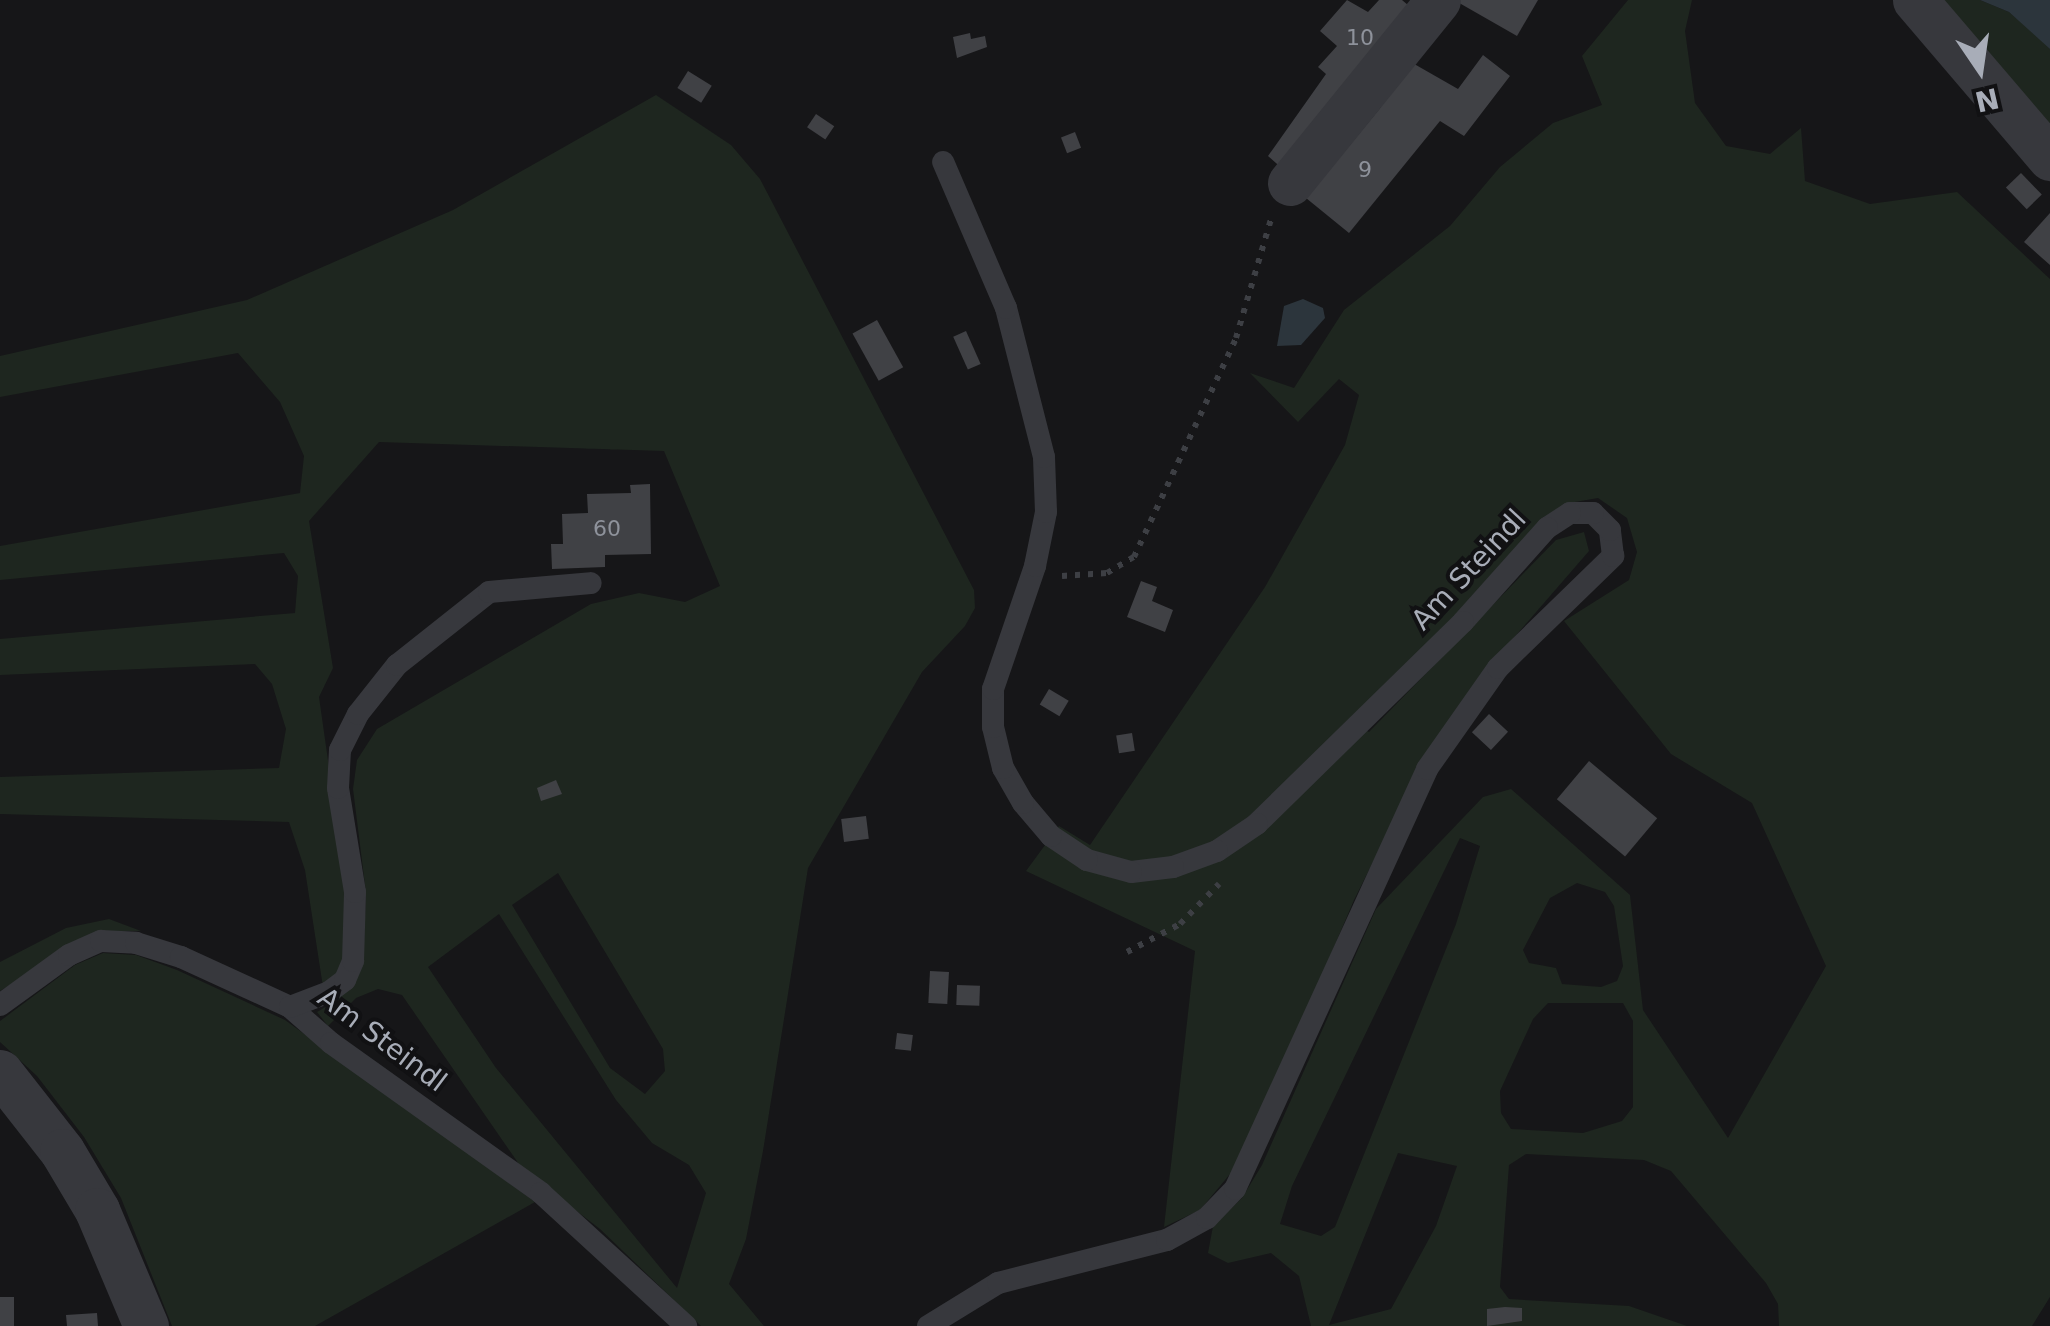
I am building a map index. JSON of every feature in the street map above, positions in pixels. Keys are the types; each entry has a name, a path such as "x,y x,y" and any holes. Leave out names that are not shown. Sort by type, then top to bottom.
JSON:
{"street":[{"path":"1290,183 1438,0"},
{"path":"1914,0 2050,158"},
{"path":"0,1072 20,1091 88,1196 146,1326"}],"lane":[{"name":"Am Steindl","path":"928,1326 998,1284 1167,1240 1206,1218 1235,1189 1428,769 1498,668 1613,556 1610,530 1593,513 1570,513 1548,528 1437,648 1257,824 1202,856 1130,872 1087,860 1052,836 1023,803 1003,768 993,689 1035,566 1046,512 1044,457 1006,308 944,162"},
{"path":"290,1007 329,992 345,980 353,961 355,892 338,788 340,750 358,714 397,666 488,592 591,583"},
{"name":"Am Steindl","path":"0,1006 69,955 102,941 136,943 181,958 290,1007 330,1044 541,1193 686,1326"}],"path":[{"path":"1035,566 1065,577 1106,573 1134,557 1236,338 1276,204 1290,183"},
{"path":"1127,952 1180,924 1234,869 1257,824"}],"shaded area":[{"path":"1628,0 1692,0 1685,31 1695,103 1726,146 1770,154 1801,128 1805,181 1870,204 1957,192 2050,279 2050,1297 2032,1326 1779,1326 1778,1304 1766,1283 1671,1171 1644,1160 1526,1154 1509,1165 1500,1287 1509,1299 1629,1306 1687,1326 1311,1326 1299,1276 1271,1253 1228,1263 1208,1253 1213,1226 1242,1198 1262,1165 1376,909 1483,797 1511,789 1630,895 1643,1010 1728,1138 1826,966 1752,803 1671,754 1564,621 1629,580 1637,552 1627,518 1598,498 1569,503 1353,723 1369,732 1556,540 1584,532 1589,551 1492,663 1421,766 1354,900 1245,1156 1200,1210 1164,1227 1195,951 1026,871 1059,826 1090,845 1265,587 1345,445 1359,395 1339,379 1298,422 1250,373 1294,388 1344,310 1450,226 1500,167 1553,123 1602,105 1582,56","holes":["1460,838 1480,846 1456,924 1335,1227 1321,1236 1280,1224 1292,1186","1577,883 1605,892 1614,906 1623,966 1617,981 1601,987 1562,984 1556,968 1529,963 1523,950 1550,898","1548,1003 1623,1003 1633,1021 1633,1107 1622,1121 1583,1133 1511,1129 1501,1113 1500,1091 1533,1019","1398,1153 1457,1166 1436,1226 1391,1309 1329,1325"]},
{"path":"1943,0 1980,0 2009,12 2044,41 2050,49 2050,127"},
{"path":"1980,0 2050,0 2050,49 2009,12"},
{"path":"656,95 731,145 760,179 974,590 975,608 965,626 922,672 808,868 763,1151 746,1239 729,1284 764,1326 701,1326 600,1229 523,1170 402,995 378,989 356,998 328,1026 317,1012 334,1002 363,964 366,893 353,789 357,760 377,729 591,604 639,593 685,602 720,586 664,451 379,442 309,521 333,668 319,697 347,894 345,957 339,975 323,987 305,870 289,822 0,814 0,777 279,768 286,729 272,684 255,664 0,675 0,639 295,613 298,576 284,553 0,580 0,546 300,493 304,456 280,402 238,353 0,397 0,356 247,300 453,210","holes":["558,873 663,1049 665,1071 645,1094 610,1068 512,905","499,914 616,1100 652,1143 689,1165 706,1193 677,1288 496,1068 428,967"]},
{"path":"1303,299 1323,308 1325,318 1301,345 1277,346 1284,306"},
{"path":"109,919 141,931 98,931 0,991 0,962 66,928"},
{"path":"103,953 136,955 177,970 285,1020 535,1202 315,1326 172,1326 121,1198 84,1137 37,1076 0,1042 0,1021 75,965"}],"building":[{"path":"1347,0 1368,12 1379,0 1402,0 1415,11 1285,171 1268,156 1326,74 1318,67 1337,46 1320,31"},
{"path":"1454,0 1538,0 1517,36"},
{"path":"970,33 971,39 985,36 987,47 957,58 953,37"},
{"path":"1483,55 1510,76 1464,136 1440,121 1349,233 1306,198 1381,107 1376,102 1409,61 1458,89"},
{"path":"688,71 712,86 701,103 677,88"},
{"path":"816,114 834,126 825,140 807,127"},
{"path":"1075,132 1081,148 1067,153 1061,137"},
{"path":"2021,173 2042,195 2027,209 2006,188"},
{"path":"2050,213 2050,265 2024,242"},
{"path":"877,320 903,367 879,381 853,334"},
{"path":"966,331 981,364 968,370 953,337"},
{"path":"650,484 651,554 605,555 605,567 552,569 551,544 563,544 562,514 588,513 587,494 631,493 630,485"},
{"path":"1141,581 1157,587 1152,601 1173,610 1165,632 1127,617"},
{"path":"1049,689 1069,701 1059,716 1040,704"},
{"path":"1489,714 1508,732 1491,750 1472,732"},
{"path":"1132,733 1135,751 1119,753 1116,736"},
{"path":"1589,761 1657,818 1625,857 1557,799"},
{"path":"556,780 562,794 541,801 537,788"},
{"path":"866,816 869,839 844,842 841,819"},
{"path":"930,971 949,972 947,1004 928,1003"},
{"path":"957,985 980,986 979,1006 956,1005"},
{"path":"897,1033 913,1035 911,1051 895,1049"},
{"path":"0,1297 14,1297 14,1326 0,1326"},
{"path":"1522,1308 1522,1321 1487,1326 1487,1309"},
{"path":"97,1313 98,1326 67,1326 66,1315"}]}
